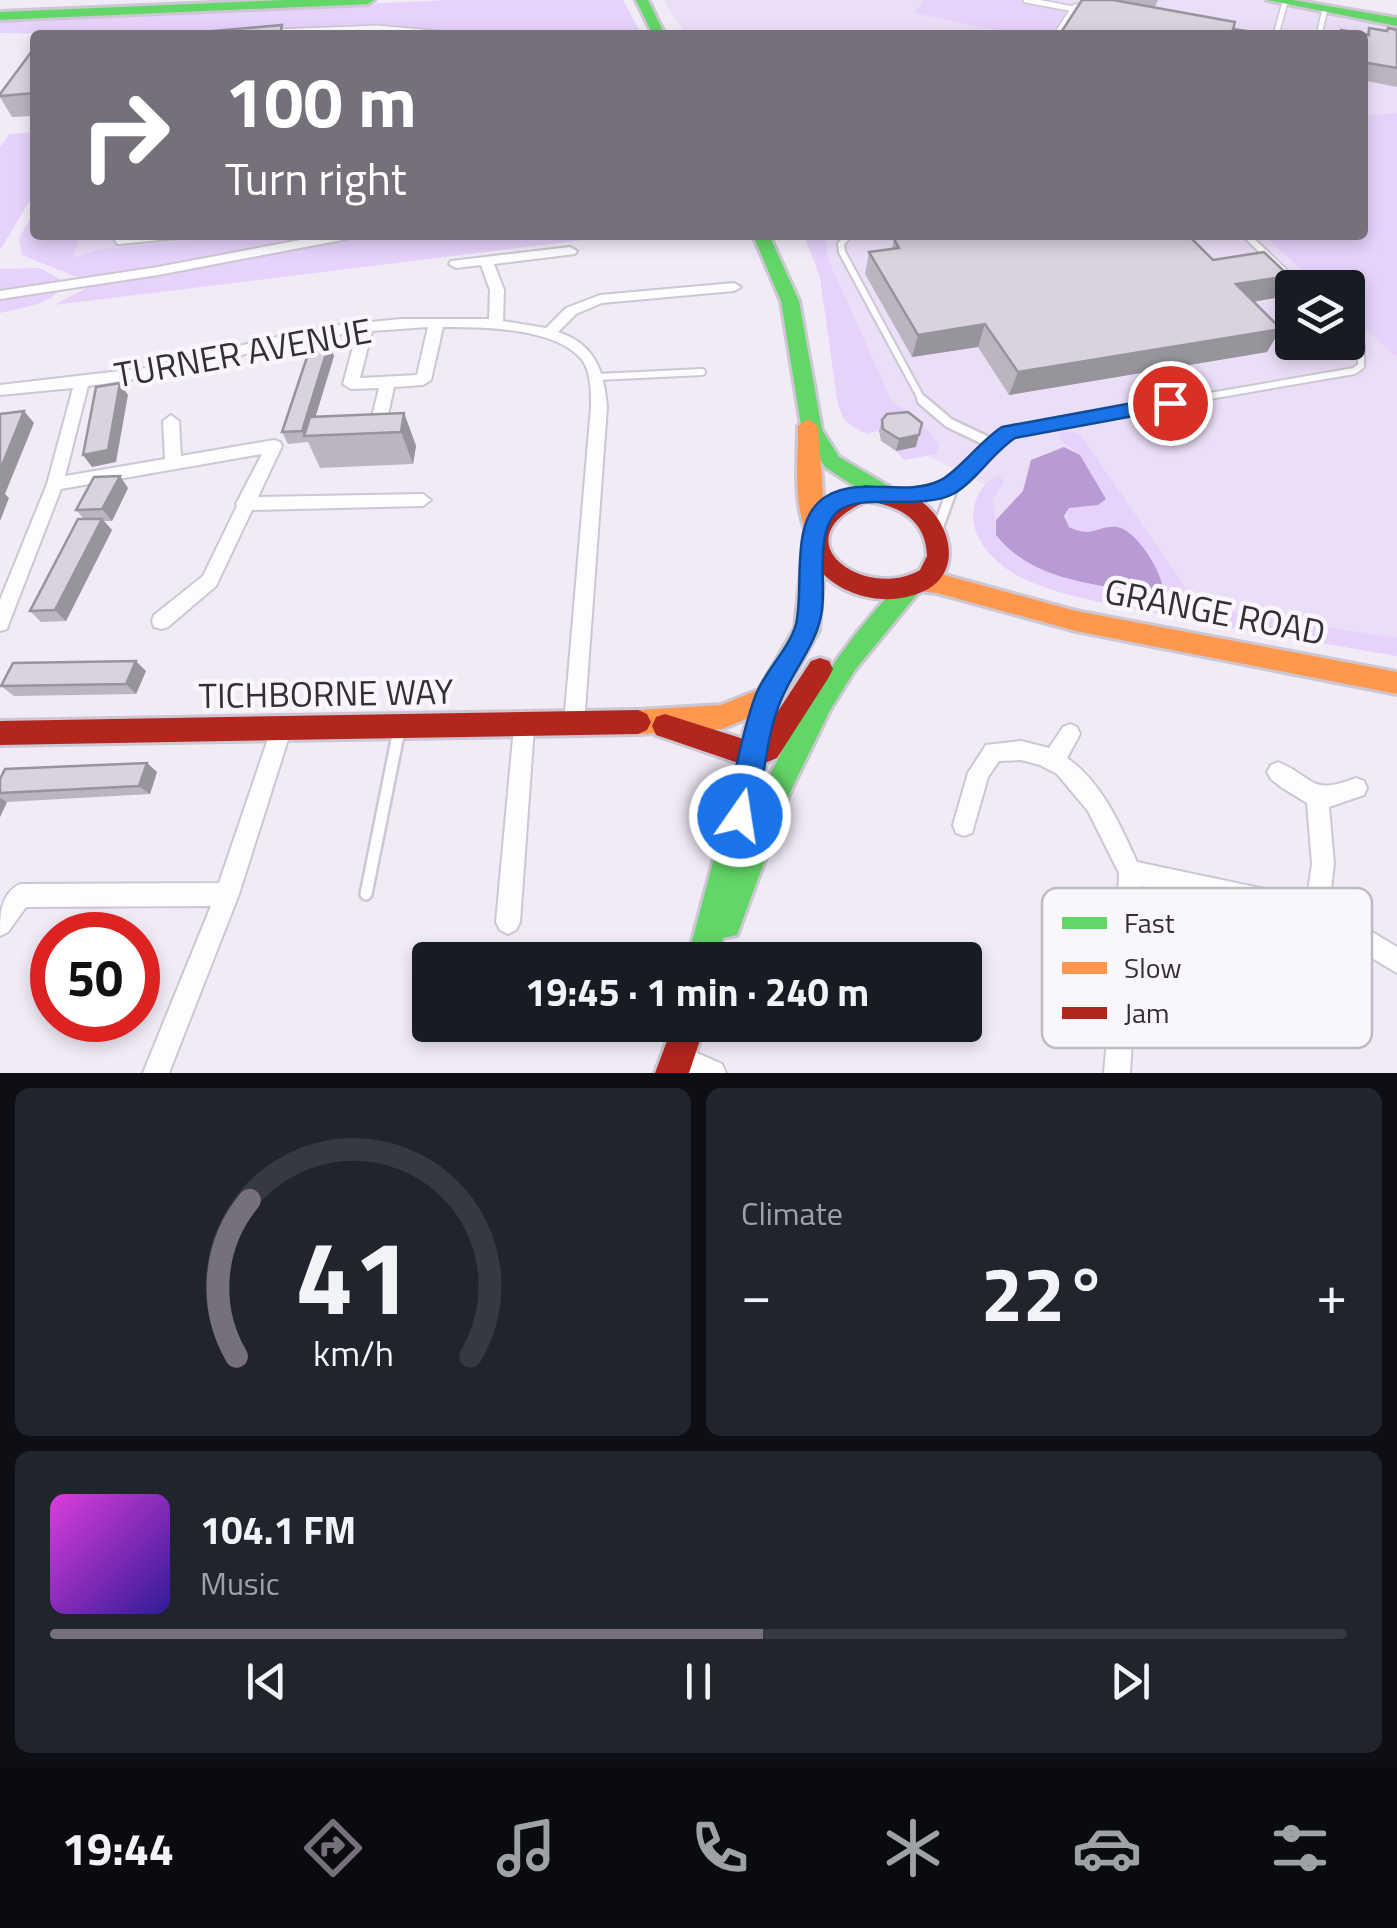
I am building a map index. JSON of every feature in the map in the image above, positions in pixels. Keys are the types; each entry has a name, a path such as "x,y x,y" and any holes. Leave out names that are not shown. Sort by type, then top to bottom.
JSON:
{"main road":[{"path":"0,16 172,4 368,0"},
{"path":"642,0 657,30"},
{"path":"1279,1 1397,22"},
{"path":"753,755 768,749 825,662 936,564 938,535 921,511 841,470 826,455 812,431 790,301 764,240"},
{"path":"706,942 768,698 807,630 815,537 809,490 808,401"},
{"path":"888,495 856,494 835,502 824,510 815,537 826,566 847,583 878,591 915,585"},
{"name":"GRANGE ROAD","path":"938,535 946,555 964,572 1021,606"},
{"name":"GRANGE ROAD","path":"915,585 942,584 1076,622 1397,683"},
{"name":"GRANGE ROAD","path":"833,676 884,623 928,597 961,597 1021,606"},
{"path":"720,942 786,760 833,676 891,605"},
{"name":"TICHBORNE WAY","path":"0,733 653,722 722,717 768,698"},
{"name":"TICHBORNE WAY","path":"653,722 753,755"}],"street":[{"path":"0,295 158,271 321,240"},
{"path":"456,264 570,251"},
{"path":"486,261 497,290 496,323"},
{"path":"551,332 571,312 600,299 734,287"},
{"name":"TURNER AVENUE","path":"0,390 198,363 293,337 365,328 496,323 551,332 587,356 596,377"},
{"path":"365,328 351,384 423,380 436,325"},
{"path":"574,724 599,407 596,377"},
{"path":"0,624 9,583 55,484 82,381"},
{"path":"377,429 388,382"},
{"path":"171,422 173,464"},
{"path":"55,484 274,446 210,581 162,621"},
{"path":"244,504 423,500"},
{"path":"508,922 524,727"},
{"path":"156,1073 227,894 281,730"},
{"path":"1056,758 1070,734"},
{"path":"964,825 978,773 993,752 1020,747 1056,758 1104,815 1130,872 1130,888"},
{"path":"1278,772 1317,798 1334,798 1356,788"},
{"path":"1317,798 1323,864 1320,888"},
{"path":"1130,872 1204,888"},
{"path":"0,924 10,896 227,894"},
{"path":"1372,947 1397,962"},
{"path":"1116,1073 1118,1048"},
{"path":"674,1065 713,1073"}],"lane":[{"path":"1026,0 1074,9 1089,5"},
{"path":"1276,30 1279,1"},
{"path":"1059,30 1074,9"},
{"path":"1320,30 1324,9"},
{"path":"339,30 400,30"},
{"path":"844,240 842,252 917,393 941,418 991,443"},
{"path":"1251,240 1282,270"},
{"path":"888,495 934,492 955,482 991,443 1022,429 1354,371 1361,366 1361,360"},
{"path":"596,377 702,372"},
{"path":"938,535 955,482"},
{"path":"366,894 399,728"}],"shaded area":[{"path":"448,0 623,0 639,30 412,30 353,25 278,30 0,33 0,22"},
{"path":"663,0 1258,0 1397,24 1397,113 1368,116 1368,30 683,30"},
{"path":"924,0 1018,0 1068,10 1054,30 995,30 914,13"},
{"path":"1397,113 1397,358 1365,329 1365,270 1301,270 1268,240 1368,240 1368,116"},
{"path":"30,132 30,200 0,250 0,147 9,134"},
{"path":"30,219 30,240 79,240 73,258 96,250 187,240 583,240 54,305 100,281 74,276 22,255 19,238"},
{"path":"79,240 187,240 96,250 72,259"},
{"path":"806,240 1268,240 1301,270 1275,270 1275,360 1365,360 1365,329 1397,358 1397,646 1060,591 996,547 986,485 880,432 860,432 845,421 820,277"},
{"path":"806,240 826,240 828,259 892,402 914,414 939,444 937,454 904,460 896,451 916,447 919,435 881,428 867,434 845,421 838,406 820,277"},
{"path":"40,268 65,282 60,289 37,304 0,313 0,269"},
{"path":"1061,432 1081,435 1193,599 1203,598 1232,612 1397,638 1397,656 1091,600 1042,586 1006,568 982,543 973,519 979,493 998,475 1004,481 993,499 996,535 1011,551 1047,572 1151,594 1150,562 1129,532 1087,533 1065,522 1069,508 1098,505 1106,499 1080,455 1058,438"},
{"path":"1064,447 1080,455 1106,499 1098,505 1069,508 1064,516 1069,527 1084,532 1110,527 1125,530 1148,554 1163,592 1151,594 1109,587 1047,572 1011,551 996,535 996,520 1023,491 1031,460"}],"building":[{"path":"1082,0 1113,0 1235,22 1233,29 1240,30 1063,30"},
{"path":"282,25 281,30 226,30"},
{"path":"1369,28 1397,30 1397,68 1368,63"},
{"path":"30,54 30,93 0,94"},
{"path":"895,240 1193,240 1213,260 1264,252 1283,270 1275,270 1275,278 1236,284 1275,323 1275,330 1018,372 985,324 918,335 869,252 899,248"},
{"path":"329,344 302,431 282,432 311,345"},
{"path":"120,383 108,450 83,455 96,387"},
{"path":"24,411 0,470 0,414"},
{"path":"908,412 922,423 919,435 899,439 883,429 882,420 887,414"},
{"path":"404,413 401,432 304,436 310,417"},
{"path":"120,476 102,509 76,510 94,477"},
{"path":"78,519 102,519 55,610 30,611"},
{"path":"136,661 126,684 1,686 13,663"},
{"path":"147,763 139,786 0,793 5,769"}],"traffic: fast":[{"path":"0,16 368,0"},
{"path":"642,0 657,30"},
{"path":"1273,0 1397,22"},
{"path":"763,240 790,301 812,431 832,462 882,493"},
{"path":"707,942 749,779 757,731 768,698 807,630 815,545"},
{"path":"726,924 778,786 821,702 846,662 911,587"}],"traffic: slow":[{"path":"808,426 809,490 815,528"},
{"path":"918,583 937,583 1076,621 1397,683"},
{"path":"638,722 722,717 768,698"}],"traffic: jam":[{"path":"865,493 905,502 928,522 939,556 928,577 889,590 863,587 840,576 824,561 816,542 819,523 834,506 865,493"},
{"path":"665,726 753,755 768,749 820,669"},
{"path":"0,733 638,722"},
{"path":"672,1073 683,1042"}],"route":[{"path":"740,816 757,731 768,698 807,630 813,589 814,534 824,510 856,494 927,494 946,488 991,443 1010,432 1170,403"}]}
